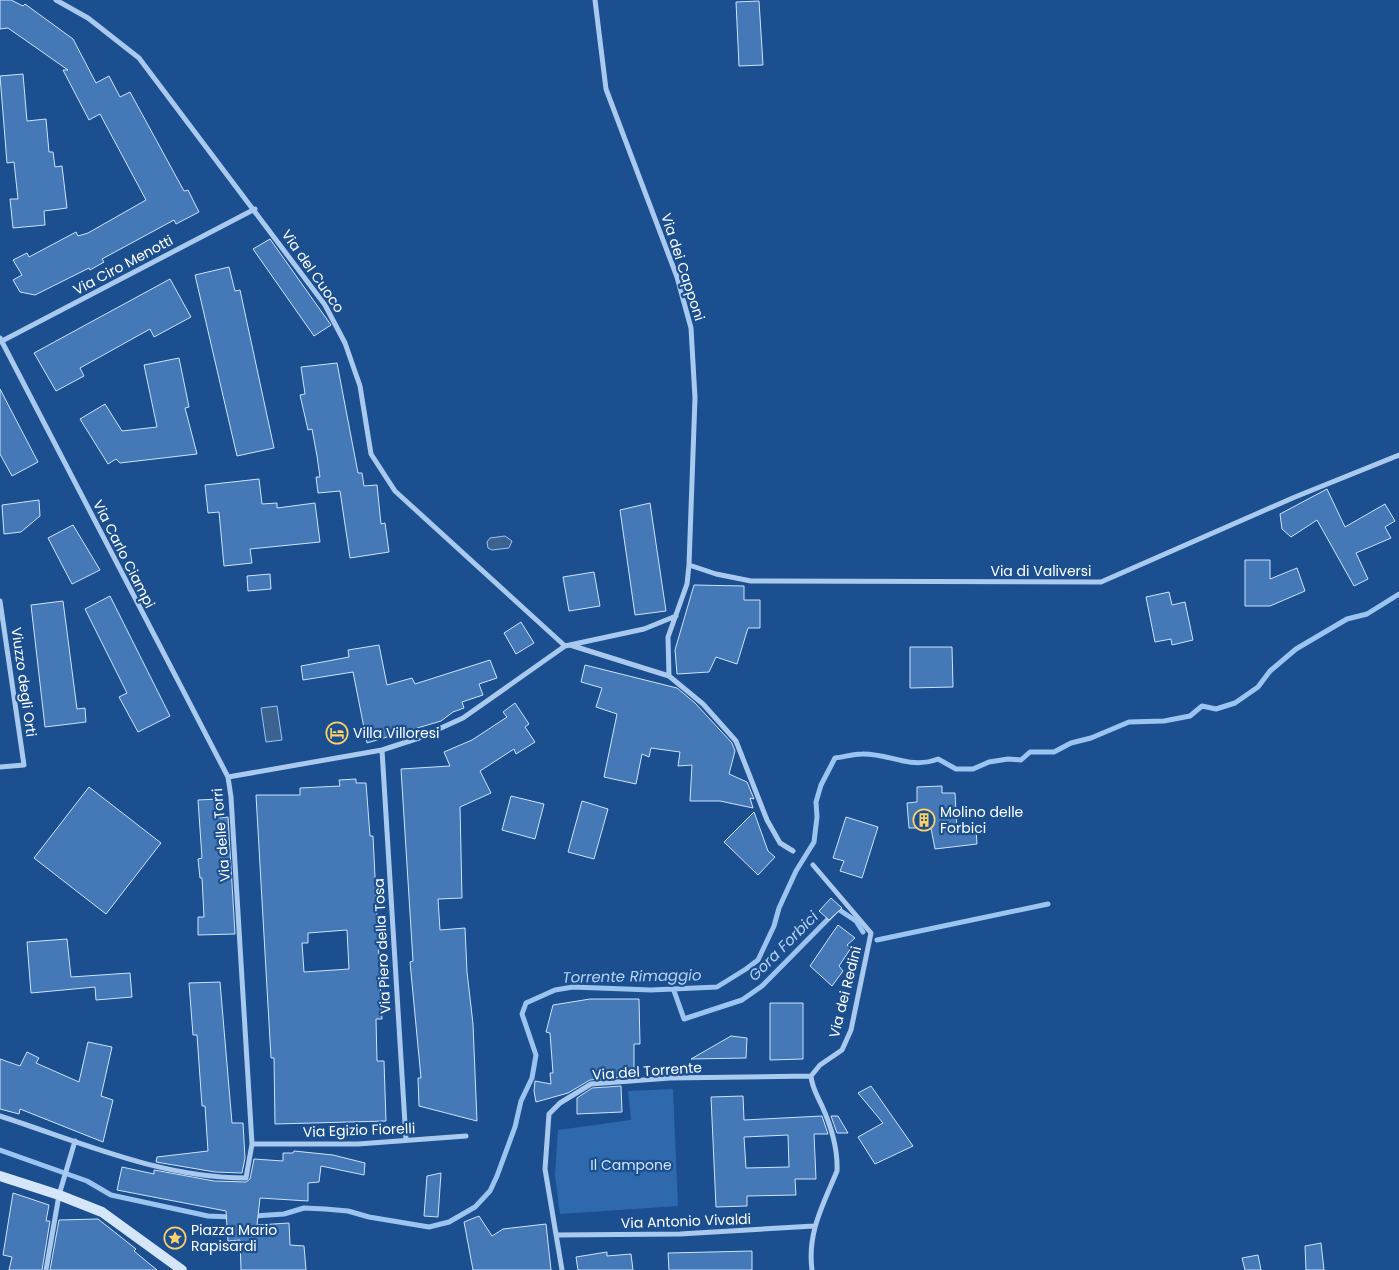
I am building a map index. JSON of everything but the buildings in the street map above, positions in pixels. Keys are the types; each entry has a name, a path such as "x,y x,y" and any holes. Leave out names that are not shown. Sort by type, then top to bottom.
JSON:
{"street":[{"name":"Via del Cuoco","path":"56,0 88,18 139,58 255,209 326,306 345,343 360,386 371,454 395,491 567,645"},
{"name":"Via dei Capponi","path":"595,0 606,89 674,268 691,328 695,398 689,565 687,584 668,637 669,676"},
{"name":"Via Ciro Menotti","path":"0,342 255,209"},
{"name":"Via Carlo Ciampi","path":"0,342 228,777"},
{"name":"Via di Valiversi","path":"689,565 716,574 751,581 1101,582 1295,497 1399,455"},
{"name":"Viuzzo degli Orti","path":"0,767 24,765 1,601"},
{"name":"Via delle Torri","path":"75,1141 142,1163 179,1172 220,1178 246,1178 252,1144 231,798 228,777 382,750 419,738 463,718 495,698 567,645 644,629 676,616"},
{"path":"567,645 669,676 703,704 736,742 767,820 780,843 793,851"},
{"name":"Via Piero della Tosa","path":"382,750 406,1140"},
{"name":"Via dei Redini","path":"811,1076 820,1065 842,1050 851,1030 870,933 813,865"},
{"path":"811,1076 812,1087 831,1130 837,1150 838,1162 837,1171 814,1226 810,1245 812,1270"},
{"name":"Via del Torrente","path":"558,1235 545,1169 549,1114 560,1103 591,1084 670,1078 811,1076"},
{"path":"0,1116 75,1141 58,1195 46,1270"},
{"name":"Via Egizio Fiorelli","path":"252,1144 358,1144 466,1136"},
{"path":"0,1176 102,1212 182,1270"},
{"name":"Via Antonio Vivaldi","path":"558,1235 680,1234 814,1226"},
{"path":"558,1235 562,1270"}],"green space":[{"name":"Il Campone","path":"673,1089 678,1206 560,1214 555,1175 558,1130 631,1120 628,1091"}],"shaded area":[{"path":"505,536 512,541 509,548 492,550 488,548 487,542 490,538"},
{"path":"277,706 282,740 266,742 261,708"}],"waterway":[{"name":"Torrente Rimaggio","path":"253,1216 284,1214 304,1208 325,1209 348,1211 369,1217 429,1227 449,1222 475,1207 490,1191 497,1176 515,1127 521,1101 532,1078 536,1055 522,1014 526,1003 555,990 573,987 651,990 717,987 758,960 796,871 814,842 817,817 816,802 821,785 835,758 855,754 872,754 918,763 938,759 956,769 973,769 989,762 1008,759 1021,760 1030,752 1054,752 1071,743 1091,738 1129,722 1164,721 1190,716 1202,706 1216,709 1235,703 1258,687 1270,671 1296,649 1347,619 1367,614 1399,594"},
{"name":"Gora Forbici","path":"877,940 1048,904"},
{"name":"Gora Forbici","path":"673,988 684,1019 742,1000 762,986 838,909 856,921 863,932"},
{"name":"Torrente Rimaggio","path":"0,1150 87,1181 111,1195 208,1216 232,1217"}],"place":[{"name":"Villa Villoresi","path":"337,733"},
{"name":"Molino delle Forbici","path":"924,820"},
{"name":"Piazza Mario Rapisardi","path":"175,1238"}]}
